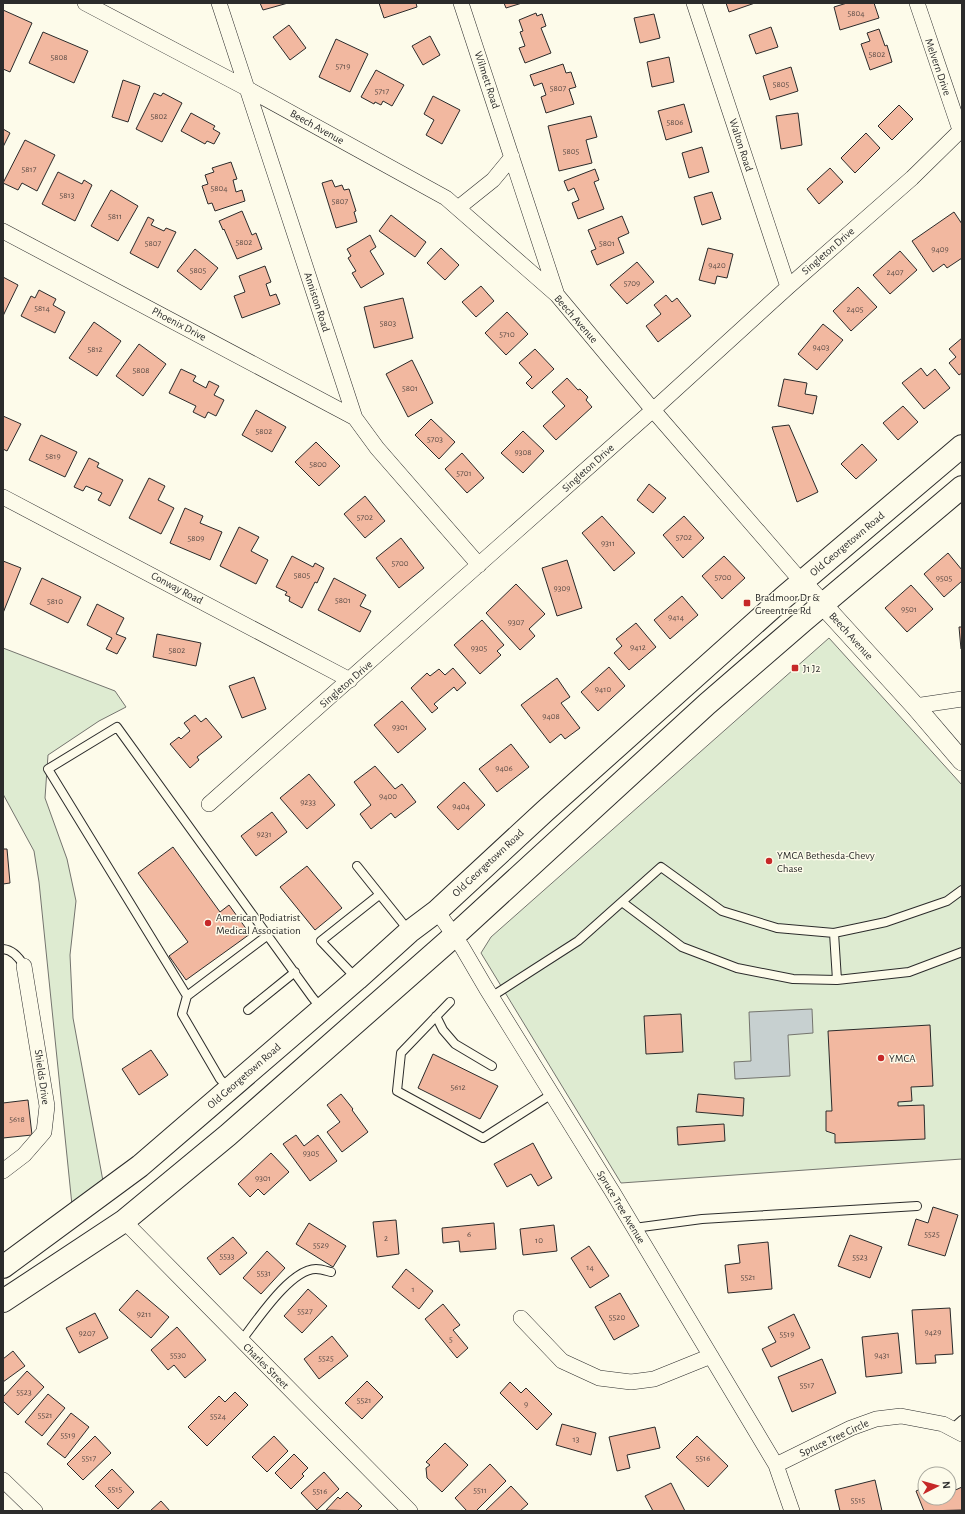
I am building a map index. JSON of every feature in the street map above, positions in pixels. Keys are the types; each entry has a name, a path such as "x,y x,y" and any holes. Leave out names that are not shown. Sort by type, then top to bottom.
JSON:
{"main road":[{"name":"Old Georgetown Road","path":"3,1267 140,1166 230,1089 409,932 436,911 545,811 802,582 962,446"},
{"path":"3,1301 124,1222 228,1135 454,936 707,704 962,486"}],"street":[{"name":"Beech Avenue","path":"85,3 248,89 446,198 458,208 557,295 653,410 802,582 915,706 962,761"},
{"name":"Anniston Road","path":"219,3 355,418 377,448 479,565"},
{"name":"Wilmett Road","path":"461,3 557,295"},
{"name":"Walton Road","path":"694,3 788,287"},
{"name":"Melvern Drive","path":"917,3 961,129"},
{"name":"Singleton Drive","path":"209,804 912,178 961,129"},
{"path":"458,208 493,180 512,157"},
{"name":"Phoenix Drive","path":"3,231 355,418"},
{"name":"Conway Road","path":"3,497 350,680"},
{"path":"915,706 962,698"},
{"name":"Spruce Tree Avenue","path":"436,911 454,936 552,1094 776,1465 792,1511"},
{"name":"Shields Drive","path":"3,1170 24,1155 44,1132 47,1106 24,966"},
{"name":"Charles Street","path":"124,1222 410,1511"},
{"path":"521,1318 562,1362 599,1378 631,1382 654,1379 711,1356"},
{"name":"Spruce Tree Circle","path":"776,1465 851,1428 876,1419 901,1416 959,1428"},
{"path":"3,1480 35,1511"}],"lane":[{"path":"187,996 48,769 117,727 294,972 322,1008"},
{"path":"358,866 409,932"},
{"path":"491,997 578,940 661,867 722,911 777,928 834,933 886,922 947,901 962,890"},
{"path":"357,979 321,941 380,895"},
{"path":"622,902 682,947 737,968 793,979 837,980 909,972 962,952"},
{"path":"834,933 837,980"},
{"path":"230,1089 220,1079 182,1014 187,996 268,935"},
{"path":"3,948 15,953 24,966"},
{"path":"248,1010 294,972"},
{"path":"450,1002 401,1053 397,1091 482,1138 552,1094"},
{"path":"436,1016 443,1030 455,1044 492,1066"},
{"path":"634,1228 702,1219 917,1206"},
{"path":"242,1341 280,1292 292,1280 303,1272 315,1269 332,1272"}],"green space":[{"name":"YMCA Bethesda-Chevy Chase","path":"829,638 962,785 962,1159 621,1183 481,953 491,937"},
{"path":"3,648 115,691 126,707 99,721 48,755 45,798 67,859 76,901 70,955 73,1018 105,1192 73,1215 39,882 34,851 3,794"}],"shaded area":[{"path":"812,1009 813,1033 788,1035 790,1076 735,1079 734,1062 751,1061 749,1012"}],"building":[{"path":"260,3 288,3 263,10"},
{"path":"379,3 416,3 417,7 384,18"},
{"path":"504,3 522,3 506,8"},
{"path":"726,3 755,3 729,12"},
{"path":"847,3 874,3 879,18 840,30 834,7"},
{"path":"3,10 32,23 10,72 3,69"},
{"path":"536,13 537,16 542,14 546,26 541,28 551,53 525,63 519,48 525,46 520,32 523,31 519,20"},
{"path":"654,14 660,38 640,43 634,18"},
{"path":"289,25 306,48 290,60 273,37"},
{"path":"771,27 778,47 756,54 749,35"},
{"path":"879,29 885,46 887,45 892,62 870,70 861,44 870,41 867,33"},
{"path":"43,32 88,51 74,83 29,63"},
{"path":"430,36 440,55 423,65 412,46"},
{"path":"336,39 368,54 350,92 319,77"},
{"path":"669,57 674,82 652,87 647,62"},
{"path":"563,64 566,73 571,72 576,87 569,89 574,104 546,113 541,97 546,95 542,83 534,86 530,75"},
{"path":"791,67 798,91 770,100 763,76"},
{"path":"376,70 404,85 392,106 383,101 381,105 375,102 374,104 361,97"},
{"path":"123,80 140,86 128,122 112,117"},
{"path":"154,93 161,96 163,93 182,103 162,142 136,129"},
{"path":"433,96 460,110 442,144 426,135 434,120 424,114"},
{"path":"684,104 692,132 666,140 658,111"},
{"path":"899,105 913,119 892,140 878,126"},
{"path":"191,113 215,126 213,129 220,133 214,144 207,141 205,144 181,131"},
{"path":"798,113 802,145 781,149 776,116"},
{"path":"591,116 597,137 586,140 592,163 559,171 548,126"},
{"path":"3,129 10,133 3,147"},
{"path":"866,133 880,148 855,173 841,158"},
{"path":"25,140 55,155 37,191 22,183 18,190 3,183"},
{"path":"702,147 709,172 689,178 682,153"},
{"path":"231,162 237,179 233,180 236,192 242,190 245,201 215,211 212,203 208,204 202,186 208,184 205,175 214,172 212,168"},
{"path":"830,168 843,182 819,204 807,189"},
{"path":"595,169 599,180 594,182 604,209 578,219 572,203 579,200 574,188 568,191 564,181"},
{"path":"58,172 82,184 84,180 92,185 75,221 42,204"},
{"path":"332,180 335,187 342,185 344,190 349,189 356,211 354,212 357,222 336,228 322,183"},
{"path":"111,190 138,206 118,241 91,226"},
{"path":"712,192 721,219 702,225 694,197"},
{"path":"242,211 252,235 256,233 262,249 237,259 219,221"},
{"path":"954,212 962,224 962,258 947,268 944,264 933,272 912,241"},
{"path":"391,215 426,242 415,257 379,231"},
{"path":"622,216 629,233 618,238 624,253 597,265 591,251 596,249 588,230"},
{"path":"148,217 154,220 151,225 164,231 166,228 176,232 158,268 130,253"},
{"path":"370,235 376,247 370,251 384,274 361,288 352,273 356,271 348,258 351,256 347,249"},
{"path":"441,248 459,265 445,280 427,263"},
{"path":"708,248 733,254 727,278 717,276 715,284 699,280"},
{"path":"195,249 218,268 201,290 177,271"},
{"path":"900,251 917,270 890,294 873,275"},
{"path":"637,262 654,282 627,304 610,285"},
{"path":"265,266 271,282 266,284 270,296 276,294 280,304 242,318 234,296 245,292 239,276"},
{"path":"3,277 18,285 3,316"},
{"path":"481,286 494,301 476,317 462,302"},
{"path":"858,287 877,307 851,331 833,311"},
{"path":"39,290 56,299 53,305 65,312 55,333 21,316 31,296 35,298"},
{"path":"666,295 672,302 677,298 691,316 658,342 646,326 661,314 654,305"},
{"path":"403,298 413,338 374,348 364,307"},
{"path":"507,312 528,334 506,355 485,333"},
{"path":"94,322 121,341 97,376 69,358"},
{"path":"823,324 843,340 817,370 798,354"},
{"path":"962,338 962,373 959,375 949,363 956,357 949,349"},
{"path":"139,344 166,364 143,396 116,376"},
{"path":"535,349 554,369 532,389 526,383 532,377 519,363"},
{"path":"412,360 433,403 408,417 386,374"},
{"path":"921,368 927,376 935,369 950,388 924,409 902,383"},
{"path":"181,369 196,376 193,381 206,388 209,381 219,386 214,395 224,400 216,416 208,412 205,418 193,412 196,406 169,393"},
{"path":"567,378 578,390 580,389 588,397 586,400 592,407 556,440 543,426 565,406 552,392"},
{"path":"784,379 807,383 805,394 817,396 813,414 778,406"},
{"path":"903,406 918,422 898,440 883,423"},
{"path":"256,410 286,427 272,452 242,435"},
{"path":"3,416 21,424 7,451 3,449"},
{"path":"431,419 455,442 439,459 415,435"},
{"path":"789,425 818,492 797,502 772,427"},
{"path":"523,431 544,451 523,473 501,453"},
{"path":"41,435 77,452 65,477 29,460"},
{"path":"316,442 340,466 319,486 295,462"},
{"path":"862,444 877,460 856,479 841,464"},
{"path":"462,453 484,478 467,493 445,469"},
{"path":"89,458 99,463 97,467 123,480 110,506 98,500 102,493 86,486 83,491 74,487"},
{"path":"149,478 165,486 158,500 174,508 161,534 129,518"},
{"path":"649,484 666,498 653,513 637,500"},
{"path":"365,496 385,521 365,538 344,514"},
{"path":"185,508 203,516 200,523 222,532 210,560 170,543"},
{"path":"602,516 635,553 614,571 582,533"},
{"path":"684,516 704,538 683,558 663,535"},
{"path":"239,527 259,537 251,551 268,560 256,584 220,566"},
{"path":"401,538 424,568 399,588 376,558"},
{"path":"948,553 962,570 962,581 944,597 924,574"},
{"path":"292,556 313,567 315,563 324,568 302,608 289,601 290,597 285,595 287,592 276,587"},
{"path":"724,556 745,578 722,599 702,576"},
{"path":"567,560 582,608 557,616 542,568"},
{"path":"3,561 21,568 3,613"},
{"path":"42,578 81,597 68,623 30,604"},
{"path":"334,578 366,595 360,606 371,611 360,632 318,610"},
{"path":"516,584 545,614 529,629 535,636 520,650 486,613"},
{"path":"911,585 933,609 907,632 885,608"},
{"path":"682,596 698,615 670,639 654,620"},
{"path":"97,604 124,618 116,634 126,638 117,654 106,649 112,638 87,625"},
{"path":"482,620 504,645 497,651 501,655 480,674 454,645"},
{"path":"636,623 656,647 629,670 614,653 622,646 616,639"},
{"path":"959,627 962,627 962,649 961,649"},
{"path":"157,634 201,643 196,666 153,657"},
{"path":"609,667 625,686 598,711 581,692"},
{"path":"453,668 466,683 457,691 454,687 434,704 438,708 432,713 411,688 427,673 430,676 439,669 445,675"},
{"path":"254,677 266,709 242,718 229,686"},
{"path":"557,678 570,697 561,703 580,728 565,739 561,734 550,743 521,705"},
{"path":"402,701 426,729 398,753 374,725"},
{"path":"195,715 201,722 206,718 222,737 197,757 199,760 190,768 170,744 179,737 181,739 190,731 184,723"},
{"path":"511,744 529,767 497,792 479,769"},
{"path":"375,766 395,789 402,784 416,802 395,818 391,813 371,829 360,814 371,805 354,782"},
{"path":"309,774 335,805 307,829 280,798"},
{"path":"464,782 485,805 458,830 437,807"},
{"path":"272,812 287,832 256,856 241,836"},
{"name":"American Podiatrist Medical Association","path":"173,847 220,912 229,905 250,934 186,980 169,956 188,942 138,873"},
{"path":"3,849 7,849 10,883 3,884"},
{"path":"307,866 342,908 315,930 280,887"},
{"path":"681,1014 683,1052 646,1054 644,1016"},
{"name":"YMCA","path":"930,1025 933,1086 911,1087 912,1101 898,1102 898,1106 924,1105 925,1139 835,1143 835,1134 826,1131 826,1111 832,1111 828,1031"},
{"path":"151,1050 168,1075 139,1095 122,1069"},
{"path":"433,1054 498,1086 480,1119 418,1088"},
{"path":"341,1094 368,1132 342,1152 327,1132 340,1122 327,1105"},
{"path":"698,1094 744,1098 743,1116 696,1112"},
{"path":"28,1100 32,1135 3,1138 3,1103"},
{"path":"724,1124 725,1141 678,1145 677,1127"},
{"path":"296,1135 304,1146 318,1135 337,1161 310,1181 283,1144"},
{"path":"533,1143 552,1178 538,1186 531,1174 507,1187 494,1164"},
{"path":"271,1153 289,1172 264,1195 258,1189 250,1197 238,1184"},
{"path":"933,1207 958,1215 945,1256 908,1245 916,1219 928,1223"},
{"path":"396,1220 399,1254 377,1257 373,1222"},
{"path":"309,1223 346,1246 333,1267 296,1244"},
{"path":"494,1223 496,1249 460,1252 459,1241 443,1243 442,1228"},
{"path":"554,1225 557,1251 523,1255 520,1229"},
{"path":"850,1235 882,1247 870,1278 838,1266"},
{"path":"233,1237 247,1253 220,1275 207,1258"},
{"path":"768,1242 772,1289 728,1293 725,1265 740,1263 738,1245"},
{"path":"589,1246 609,1276 590,1288 571,1258"},
{"path":"267,1251 285,1268 261,1294 243,1278"},
{"path":"406,1269 433,1291 419,1309 392,1287"},
{"path":"308,1289 327,1306 302,1333 284,1316"},
{"path":"137,1290 169,1317 151,1338 119,1310"},
{"path":"620,1293 639,1326 614,1340 595,1307"},
{"path":"443,1304 460,1325 453,1330 468,1348 457,1358 425,1319"},
{"path":"950,1308 953,1354 935,1355 936,1363 916,1364 912,1310"},
{"path":"95,1313 108,1338 79,1353 66,1328"},
{"path":"794,1314 810,1348 771,1367 762,1349 776,1342 768,1327"},
{"path":"177,1327 206,1360 185,1378 174,1365 168,1370 151,1350"},
{"path":"898,1333 902,1373 866,1377 862,1337"},
{"path":"332,1336 348,1356 319,1379 304,1359"},
{"path":"13,1351 25,1366 3,1382 3,1359"},
{"path":"822,1359 836,1393 792,1412 778,1377"},
{"path":"27,1371 44,1387 18,1415 3,1401 3,1397"},
{"path":"367,1381 383,1397 362,1419 345,1403"},
{"path":"510,1382 521,1393 526,1388 552,1414 537,1430 500,1393"},
{"path":"235,1392 248,1405 207,1446 188,1427 219,1396 225,1402"},
{"path":"48,1394 65,1408 42,1436 25,1422"},
{"path":"71,1413 89,1427 65,1458 47,1444"},
{"path":"562,1424 596,1433 591,1455 556,1445"},
{"path":"655,1427 660,1448 627,1455 630,1468 617,1471 609,1437"},
{"path":"95,1436 111,1453 83,1480 67,1464"},
{"path":"274,1436 288,1451 267,1472 252,1457"},
{"path":"697,1436 728,1466 708,1487 676,1457"},
{"path":"445,1443 468,1465 442,1492 427,1478 426,1468 430,1465 426,1462"},
{"path":"294,1454 308,1468 302,1474 304,1476 291,1489 275,1473"},
{"path":"490,1464 506,1481 476,1511 467,1511 455,1498"},
{"path":"112,1469 134,1492 118,1509 95,1486"},
{"path":"324,1472 339,1489 317,1510 301,1493"},
{"path":"875,1480 882,1511 840,1511 835,1490"},
{"path":"671,1483 685,1511 653,1511 645,1496"},
{"path":"511,1486 528,1504 520,1511 485,1511"},
{"path":"962,1487 962,1510 924,1511 922,1506 957,1506 957,1489"},
{"path":"347,1492 362,1506 357,1511 326,1510 338,1497 340,1499"},
{"path":"161,1501 170,1511 150,1511"}],"place":[{"name":"Bradmoor Dr & Greentree Rd","path":"747,603"},
{"name":"J1 J2","path":"795,668"},
{"name":"YMCA Bethesda-Chevy Chase","path":"769,861"},
{"name":"American Podiatrist Medical Association","path":"208,923"},
{"name":"YMCA","path":"881,1058"}]}
